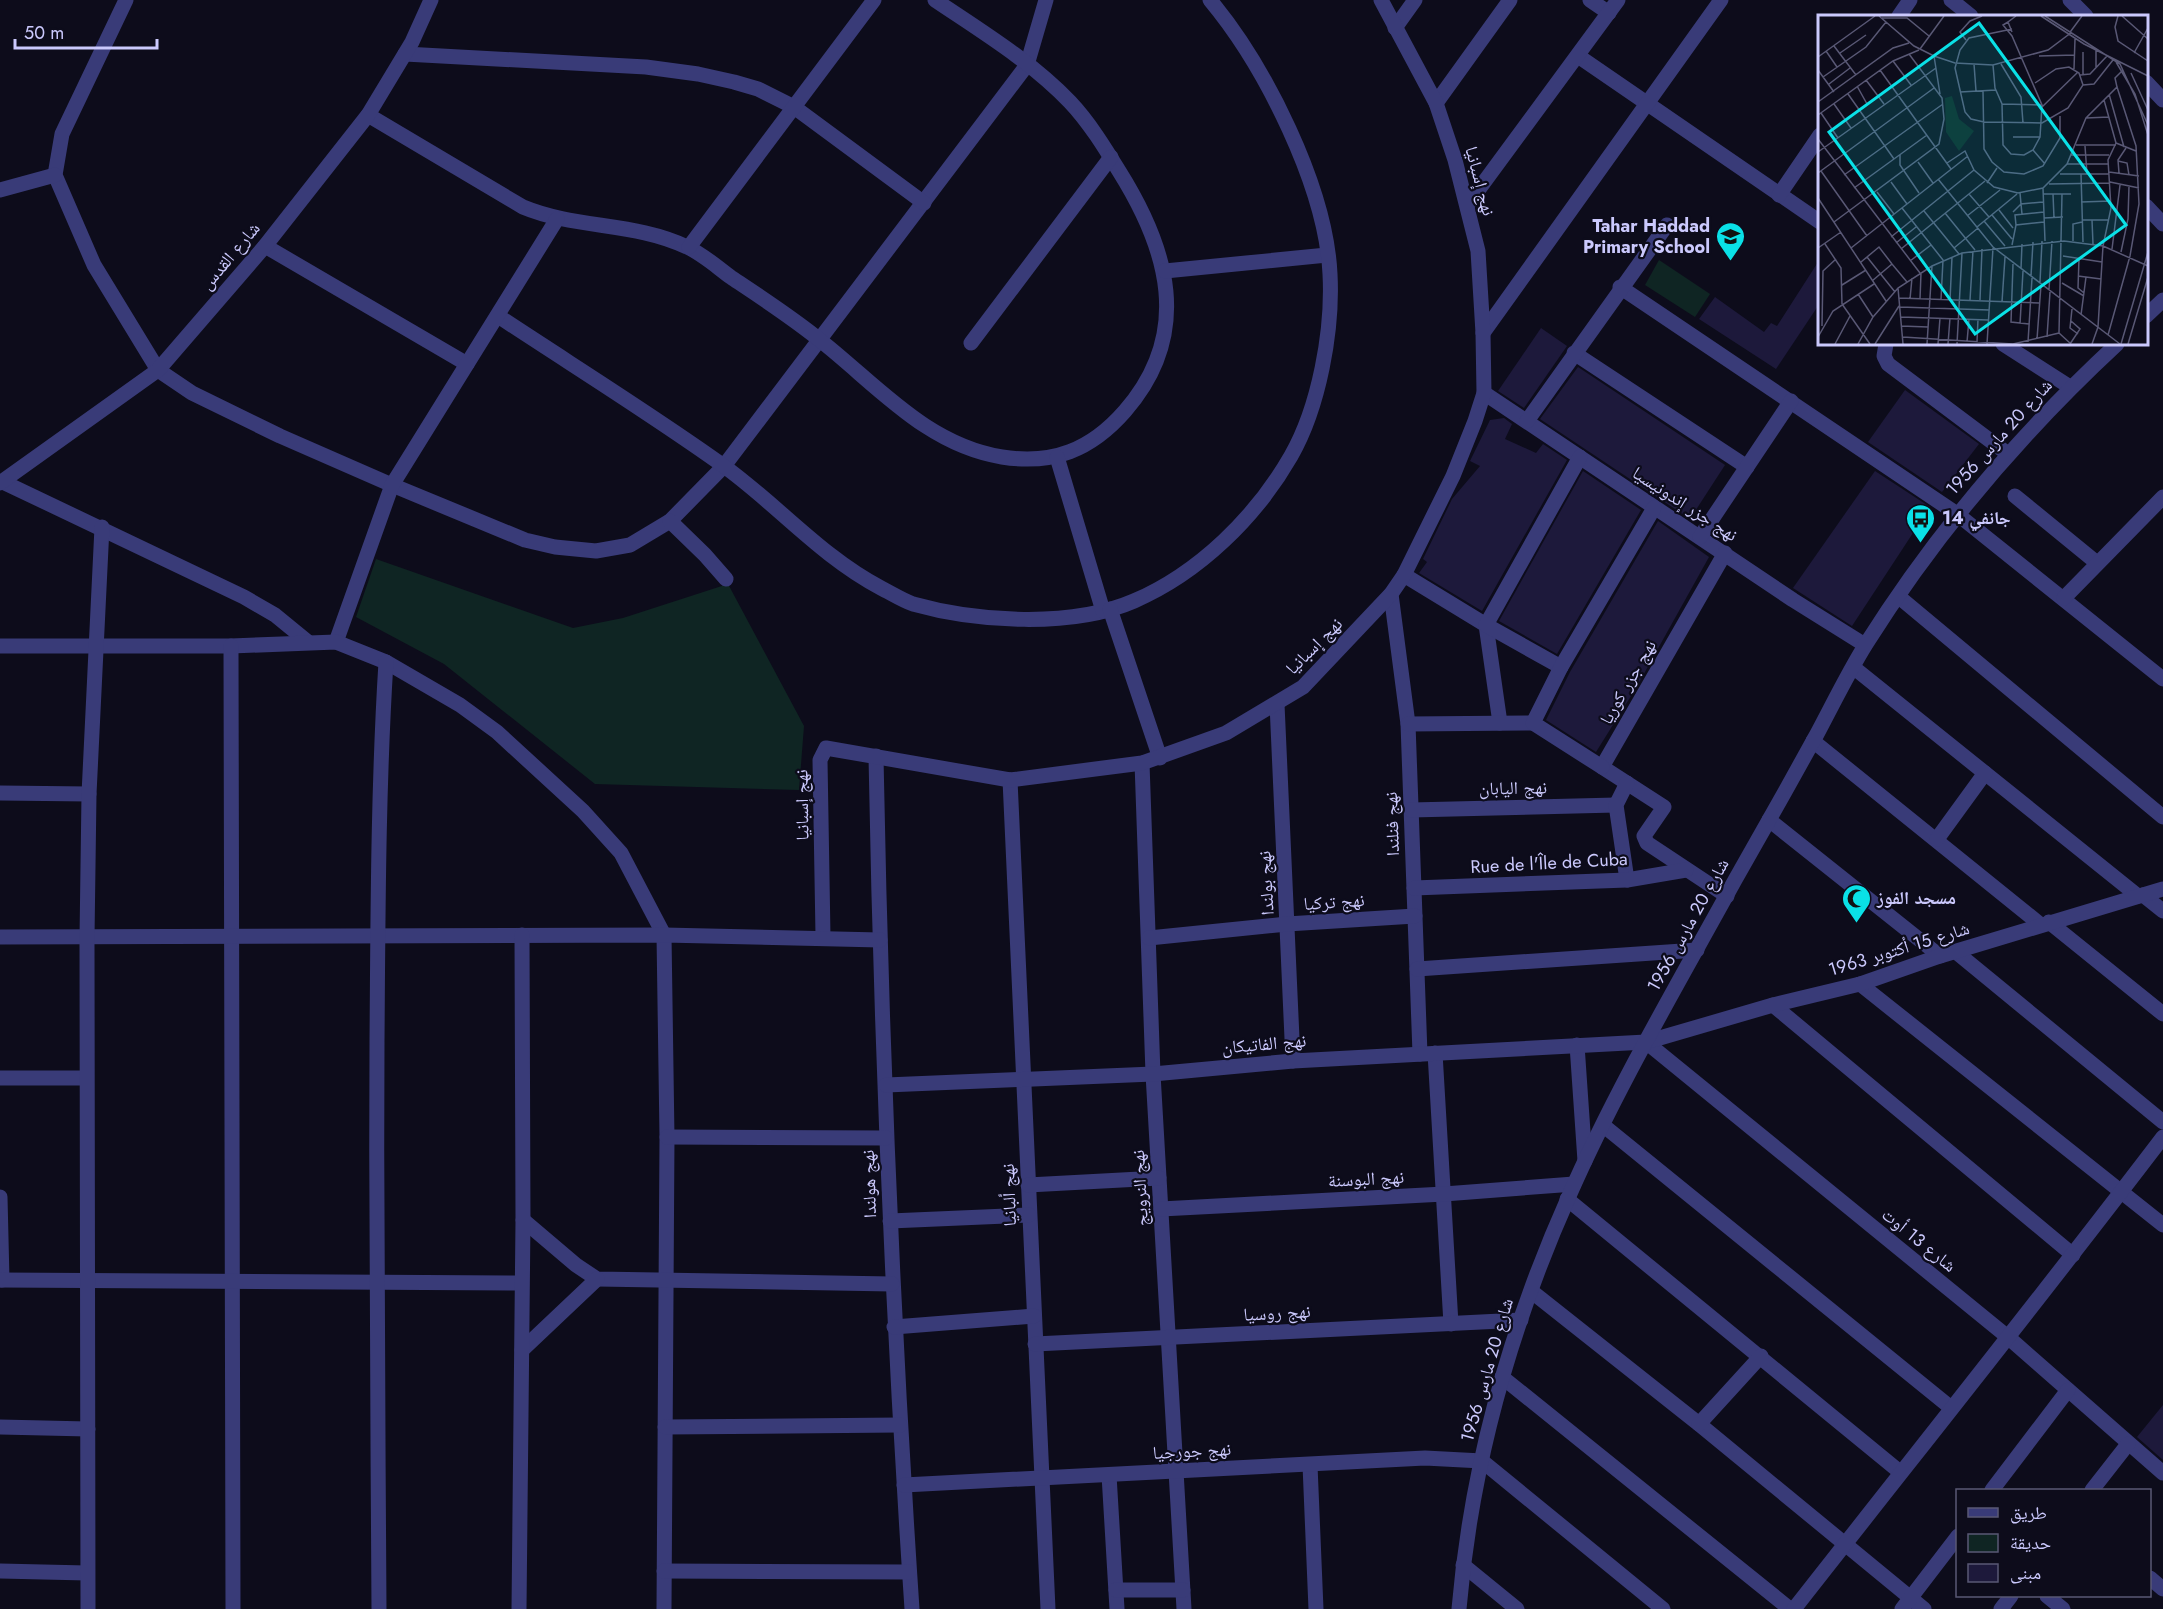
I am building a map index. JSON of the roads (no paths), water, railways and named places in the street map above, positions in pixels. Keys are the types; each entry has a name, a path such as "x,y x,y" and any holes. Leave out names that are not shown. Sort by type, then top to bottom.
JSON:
{"street":[{"path":"126,0 62,134 55,175 94,265 158,370 192,393 233,413 392,485 525,540 555,547 596,551 630,545 670,521 724,466 1027,64 1046,0"},
{"name":"شارع القدس","path":"1,482 158,370 265,246 368,115 405,54 430,0"},
{"path":"689,247 874,0"},
{"path":"368,115 523,207 557,219 631,229 689,247 821,340 888,398 930,430 955,445 1004,457 1030,460 1057,457 1083,446 1106,431 1144,385 1158,357 1164,326 1165,271 1143,210 1111,157 1071,102 1027,64 935,0"},
{"path":"498,316 724,466 802,533 852,571 910,603 983,617 1043,618 1106,610 1134,601 1174,579 1214,550 1255,506 1291,455 1313,403 1326,348 1330,274 1317,201 1299,150 1260,77 1223,16 1210,0"},
{"name":"نهج إسبانيا","path":"823,936 821,754 826,748 1010,780 1142,763 1160,758 1226,733 1303,687 1323,669 1391,594 1404,575 1453,476 1484,393 1483,333 1478,251 1468,204 1436,103 1381,0"},
{"path":"1395,28 1415,0"},
{"path":"1436,103 1510,0"},
{"path":"1590,0 1609,13"},
{"path":"1468,204 1618,0"},
{"path":"1483,333 1721,0"},
{"path":"1900,15 1910,0"},
{"path":"1951,0 1970,15"},
{"path":"2070,0 2085,15"},
{"path":"405,54 646,67 698,74 758,89 794,107 924,203"},
{"path":"1578,56 1818,221"},
{"path":"2148,84 2163,100"},
{"path":"1779,195 1818,138"},
{"path":"971,343 1111,157"},
{"path":"0,190 55,175"},
{"path":"2148,208 2163,224"},
{"path":"336,642 392,485 557,219"},
{"path":"1527,421 1620,287 1667,225"},
{"path":"265,246 467,364"},
{"path":"1165,271 1326,255"},
{"path":"1620,287 1957,514 2163,679"},
{"path":"2148,314 2163,300"},
{"path":"1887,345 1884,356 1888,364 2008,454"},
{"path":"2005,345 2070,387"},
{"name":"شارع 20 مارس 1956","path":"1459,1609 1463,1565 1482,1461 1502,1377 1531,1291 1567,1199 1646,1042 1865,645 1957,514 2070,387 2116,345"},
{"path":"1575,353 1747,467"},
{"name":"نهج جزر إندونيسيا","path":"1484,393 1654,508 1865,645"},
{"path":"1700,537 1791,401"},
{"path":"1057,457 1106,610 1160,758"},
{"path":"1500,723 1486,625 1580,457"},
{"path":"1,482 102,527 244,597 275,615 308,642"},
{"path":"2015,496 2097,563"},
{"path":"2064,598 2163,497"},
{"path":"1533,723 1561,667 1654,508"},
{"path":"670,521 726,579"},
{"path":"87,1609 85,1078 89,794 102,527"},
{"name":"نهج جزر كوريا","path":"1602,767 1725,553"},
{"path":"1404,575 1561,667"},
{"name":"نهج فنلندا","path":"1391,594 1408,724 1417,969 1444,1194 1451,1324"},
{"path":"1899,597 2163,817"},
{"path":"0,646 231,646 336,642 386,662 460,705 497,732 583,811 621,853 664,935 667,1137 664,1609"},
{"path":"231,646 233,1609"},
{"path":"380,1609 376,1281 377,936 380,750 386,662"},
{"path":"1853,667 2163,911"},
{"name":"نهج بولندا","path":"1277,704 1293,1060"},
{"path":"1408,724 1533,723 1664,807 1644,836 1645,840 1726,896"},
{"path":"1813,741 2163,1014"},
{"name":"نهج هولندا","path":"876,756 892,1284 912,1609"},
{"name":"نهج النرويج","path":"1142,763 1153,1074 1184,1609"},
{"path":"1937,839 1985,773"},
{"name":"نهج ألبانيا","path":"1010,780 1048,1609"},
{"path":"1627,783 1616,805 1627,880"},
{"path":"0,793 89,794"},
{"name":"نهج اليابان","path":"1411,810 1616,805"},
{"path":"1769,820 1940,956"},
{"name":"Rue de l'Île de Cuba","path":"1414,888 1627,880 1686,870"},
{"name":"شارع 15 أكتوبر 1963","path":"1646,1042 1773,1005 1860,984 2045,923 2163,889"},
{"name":"نهج تركيا","path":"1149,938 1287,924 1415,916"},
{"path":"519,1609 521,1283 524,1220 522,934"},
{"path":"0,937 233,938 522,934 823,936 880,940"},
{"path":"1417,969 1697,950"},
{"path":"1956,952 2163,1122"},
{"path":"1860,984 2163,1225"},
{"path":"1773,1005 2073,1255"},
{"name":"نهج الفاتيكان","path":"886,1085 1153,1074 1293,1060 1646,1042"},
{"name":"شارع 13 أوت","path":"1646,1042 2009,1338 2163,1473"},
{"path":"1577,1046 1585,1161"},
{"path":"0,1078 85,1078"},
{"path":"1604,1126 1950,1407"},
{"path":"667,1137 886,1138"},
{"path":"1502,1377 1792,1609 1846,1543 1950,1407 2009,1338 2163,1137"},
{"path":"1028,1185 1159,1178"},
{"name":"نهج البوسنة","path":"1161,1209 1444,1194 1574,1184"},
{"path":"0,1197 1,1280 521,1283"},
{"path":"1567,1199 1900,1472"},
{"path":"890,1221 1029,1215"},
{"path":"524,1220 576,1265 597,1279 665,1282 892,1284"},
{"path":"522,1350 597,1279"},
{"path":"1531,1291 1846,1543 1906,1603 1924,1609"},
{"path":"894,1327 1034,1316"},
{"name":"نهج روسيا","path":"1035,1344 1521,1320"},
{"path":"1700,1424 1761,1356"},
{"path":"1994,1489 2068,1390"},
{"path":"664,1427 900,1425"},
{"path":"0,1427 88,1429"},
{"path":"2094,1489 2128,1444"},
{"name":"نهج جورجيا","path":"904,1485 1425,1458 1482,1461"},
{"path":"1482,1461 1663,1609"},
{"path":"1310,1465 1316,1609"},
{"path":"1110,1474 1117,1609"},
{"path":"1906,1603 1956,1539"},
{"path":"1463,1565 1517,1609"},
{"path":"0,1571 87,1573"},
{"path":"664,1571 909,1572"},
{"path":"2151,1579 2163,1589"},
{"path":"1116,1590 1183,1590"},
{"path":"2001,1609 2010,1597"},
{"path":"2048,1597 2063,1609"}],"place":[{"name":"Tahar Haddad Primary School","path":"1731,262"},
{"name":"14 جانفي","path":"1921,544"},
{"name":"مسجد الفوز","path":"1856,924"}]}
